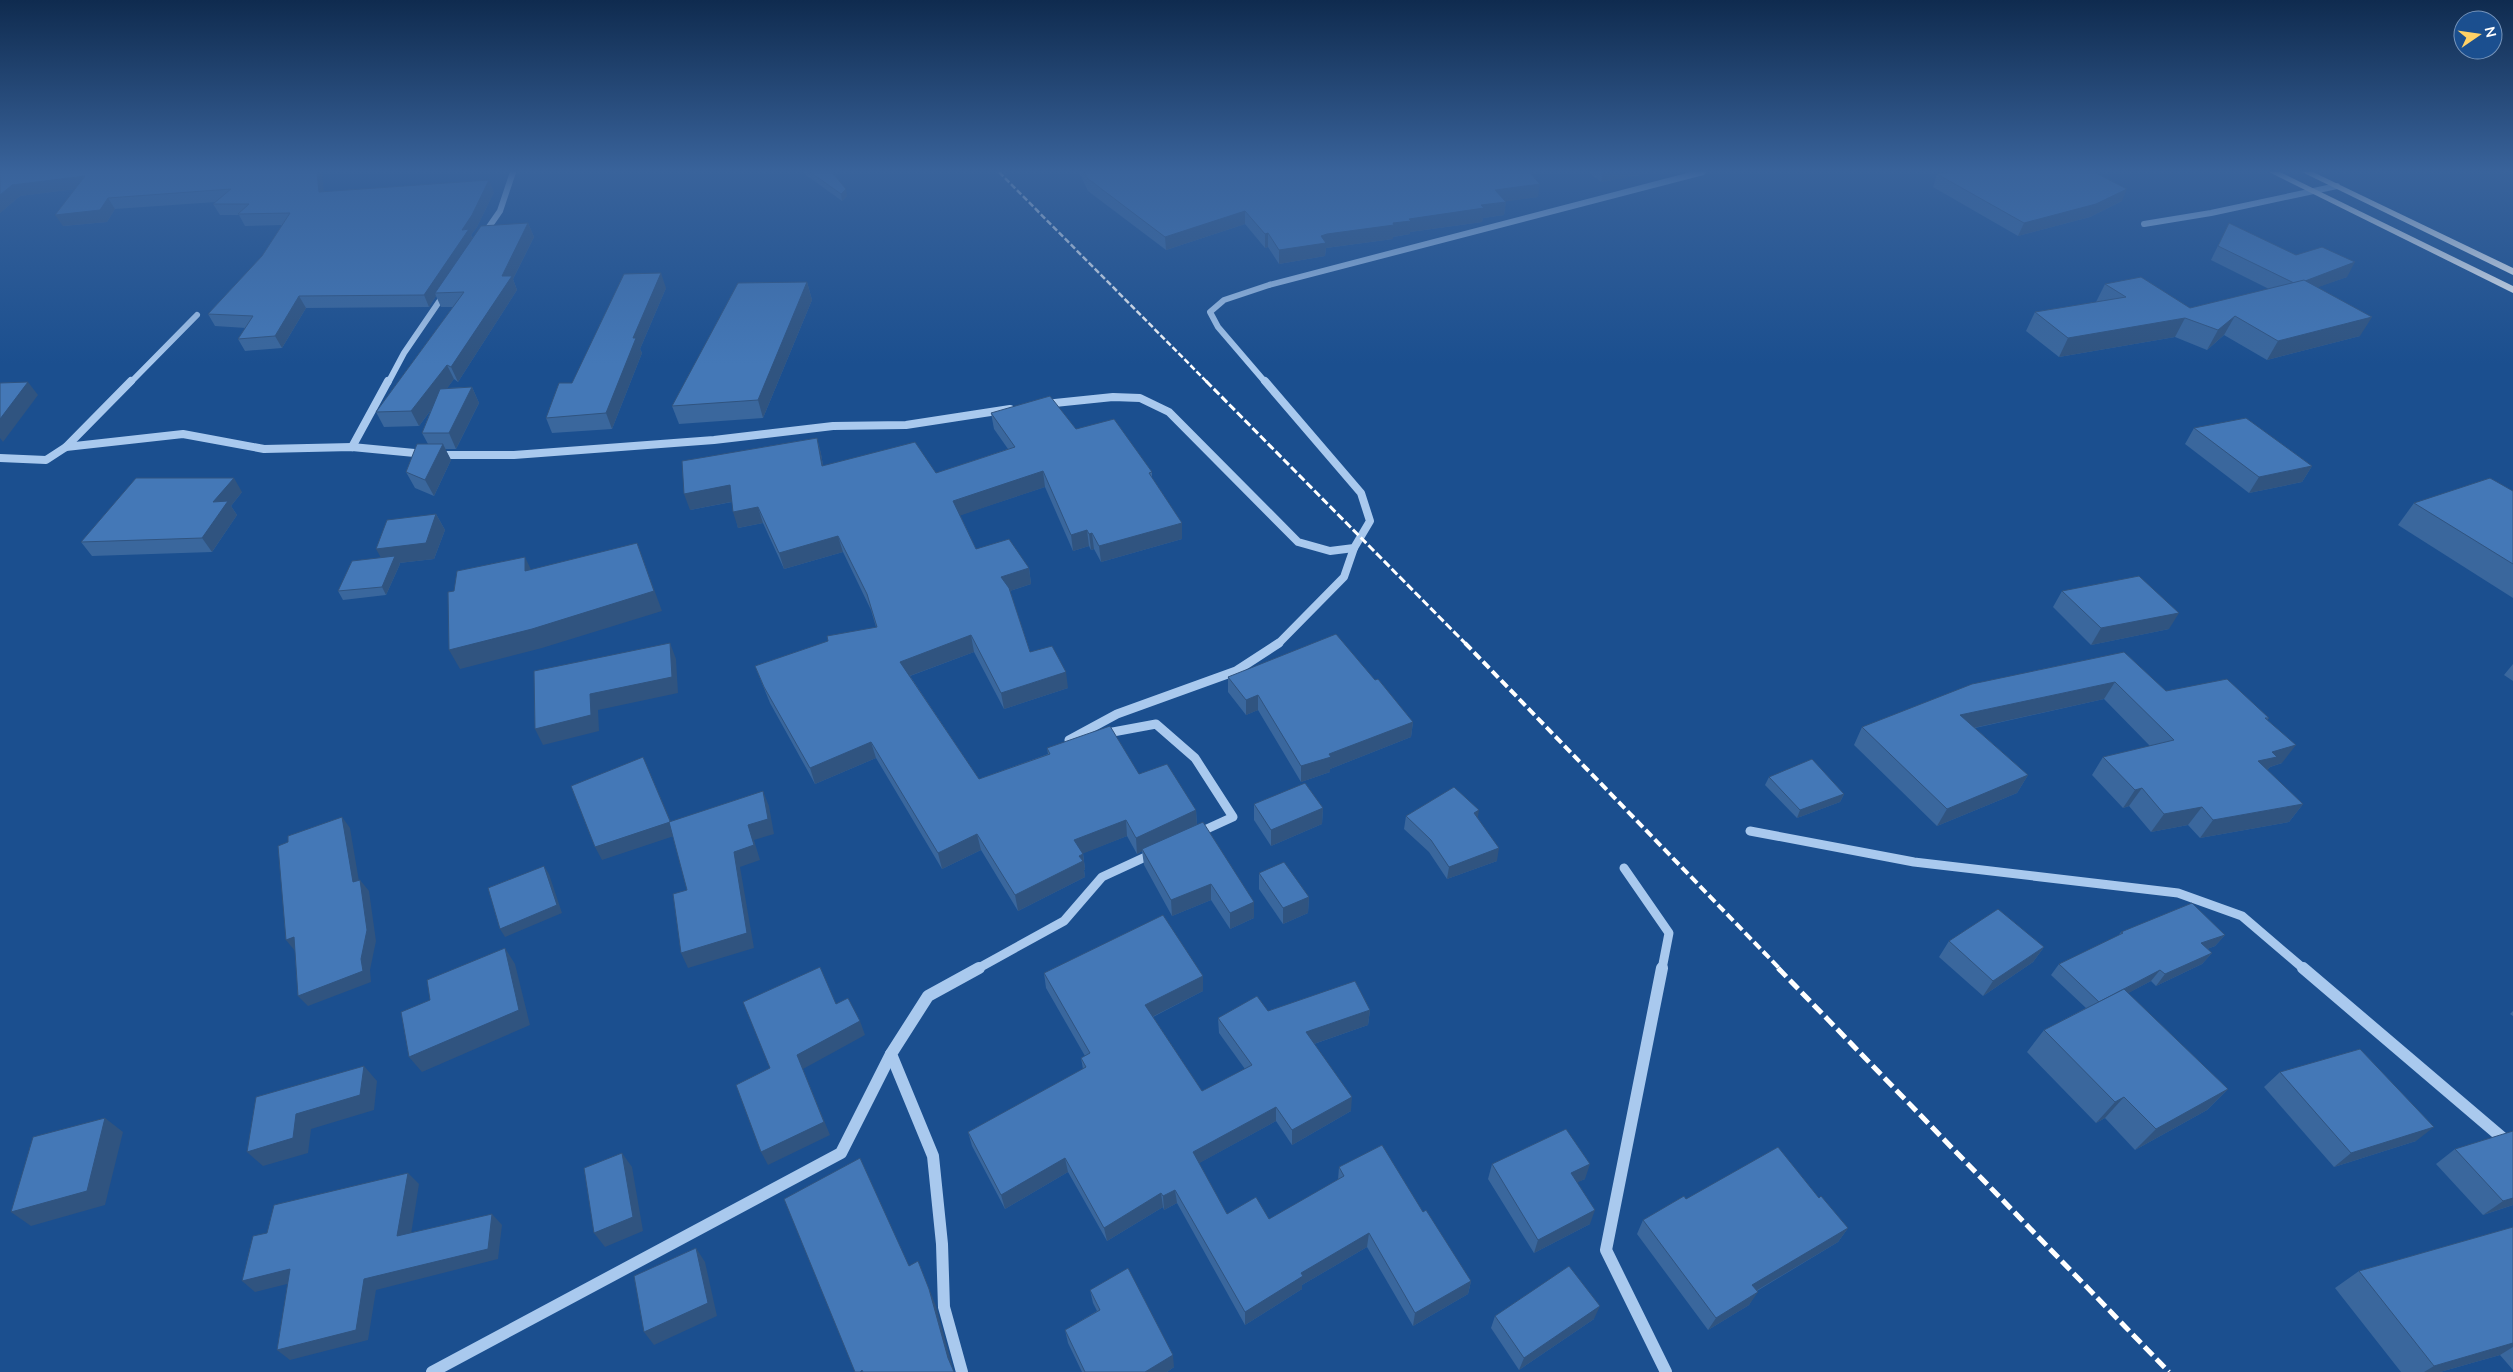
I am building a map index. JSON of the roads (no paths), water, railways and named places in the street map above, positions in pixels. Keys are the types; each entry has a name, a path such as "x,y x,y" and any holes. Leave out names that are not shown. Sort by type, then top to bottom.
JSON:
{"highway":[{"path":"2403,236 2513,290"},
{"path":"2439,236 2513,272"}],"street":[{"path":"479,242 483,236"},
{"path":"1190,837 1233,817 1195,758 1156,724 1069,740 1117,714 1236,671 1277,645 1344,577 1354,548 1370,521 1361,493 1218,327 1210,312 1224,300 1269,285 1457,236"},
{"path":"352,447 404,353 447,290"},
{"path":"0,458 46,460 66,447 197,315"},
{"path":"1037,405 1113,396 1140,398 1169,412 1298,542 1330,550 1354,548"},
{"path":"66,447 183,434 264,449 352,447 430,455 514,455 714,440 833,426 906,425 1018,408"},
{"path":"1750,831 1914,862 2178,892 2242,916 2513,1147"},
{"path":"432,1372 841,1152 891,1054 928,996 1064,921 1102,877 1163,849"},
{"path":"1624,868 1669,933 1606,1250 1666,1372"},
{"path":"891,1054 933,1156 942,1244 944,1307 962,1372"}],"railway":[{"path":"1062,236 1208,383"},
{"path":"1206,381 1466,644"},
{"path":"1465,643 1780,969"},
{"path":"1778,968 2169,1372"}]}
